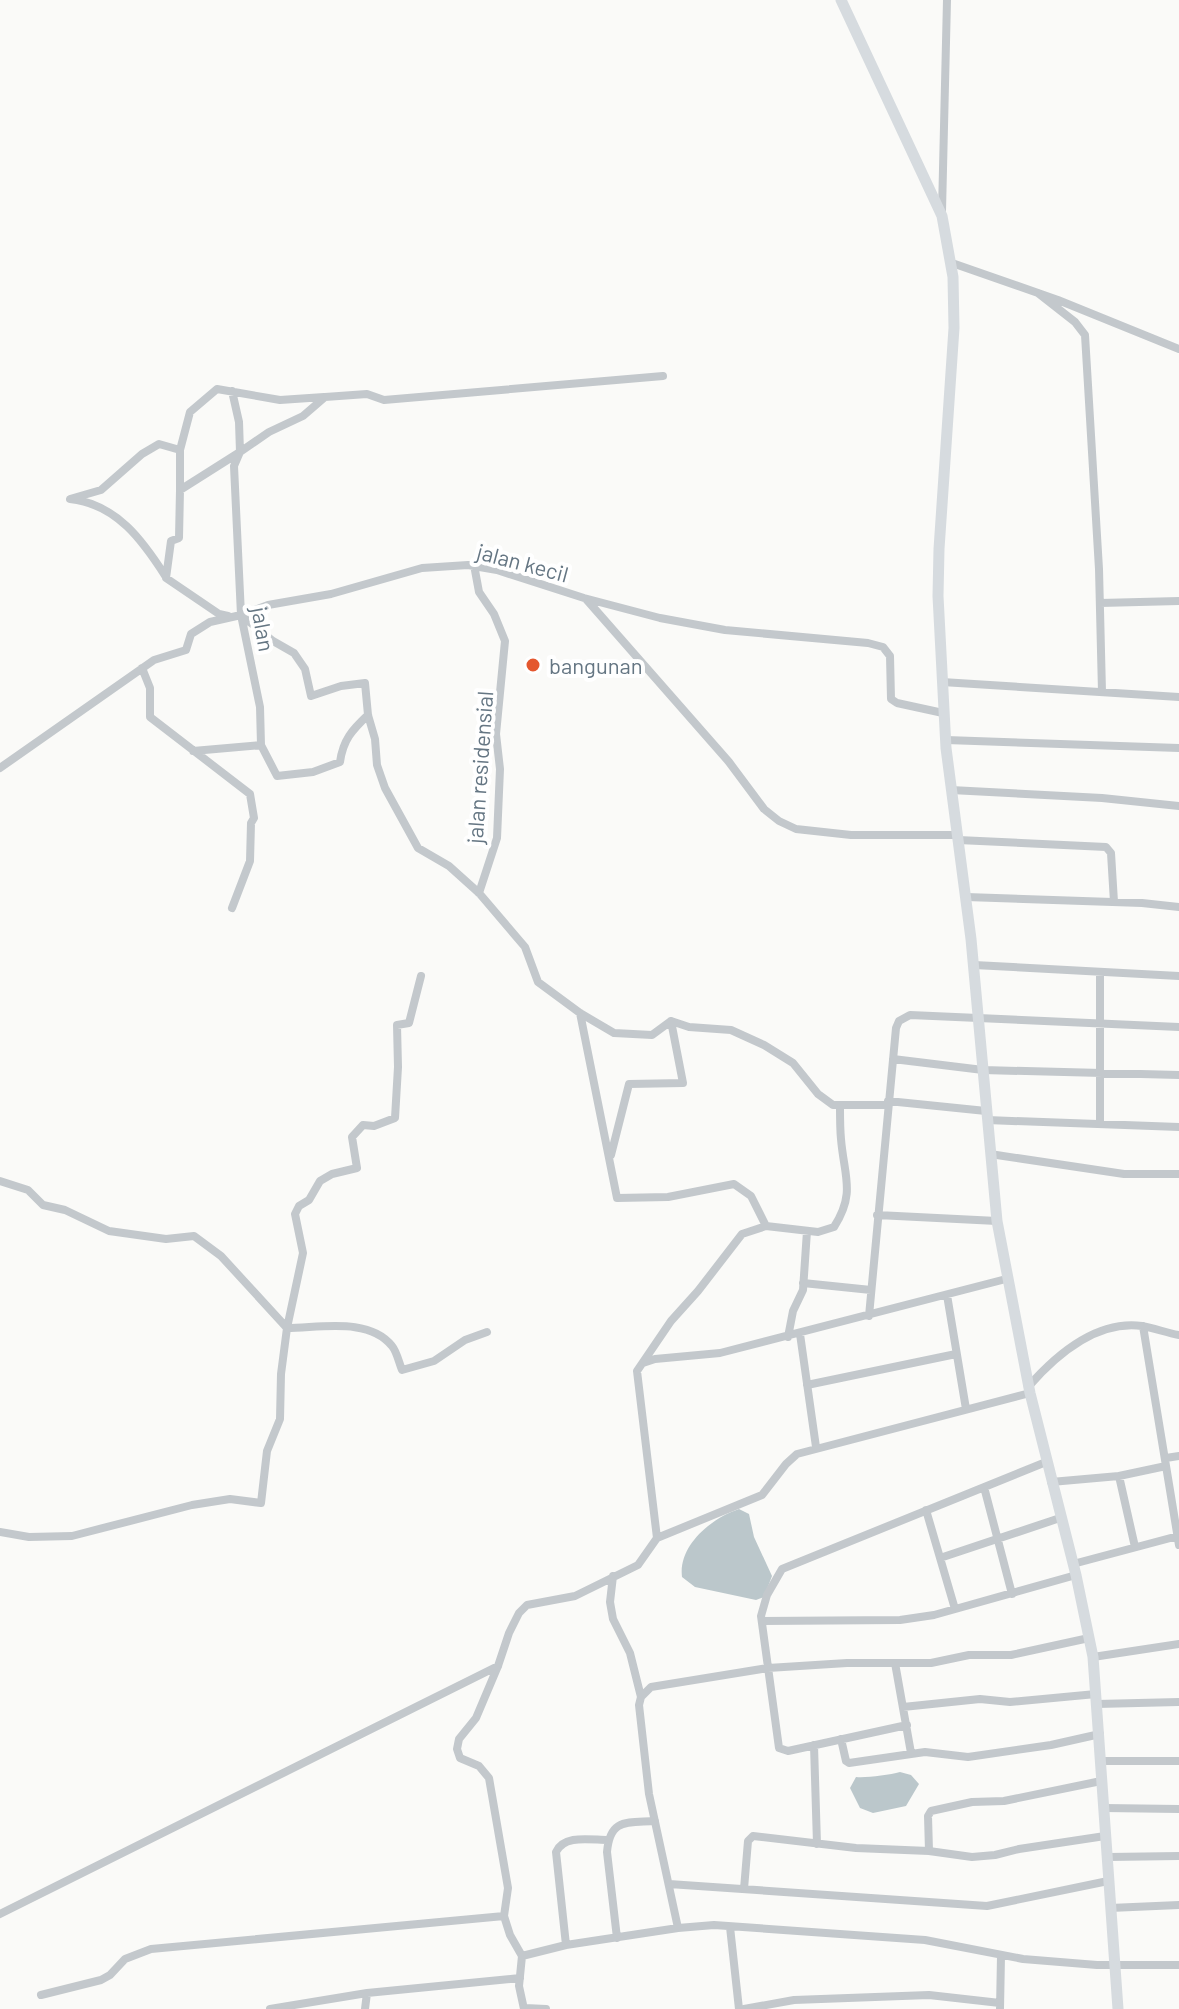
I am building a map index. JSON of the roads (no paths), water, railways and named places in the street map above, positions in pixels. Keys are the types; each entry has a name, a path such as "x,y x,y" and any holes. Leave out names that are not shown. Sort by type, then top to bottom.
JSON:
{"street":[{"path":"841,0 942,216 952,263 954,328 939,549 943,713 974,965 990,1154 1006,1279 1029,1390 1093,1657 1118,2009"},
{"path":"942,216 947,0"},
{"path":"952,263 1038,293 1179,349"},
{"path":"1038,293 1075,322 1085,335 1102,692"},
{"path":"166,578 171,541 179,538 180,450 190,412 217,389 280,400 367,394 384,400 663,376"},
{"name":"jalan","path":"232,391 239,422 240,452 234,466 241,615 260,707 261,745"},
{"path":"180,490 269,432 303,416 325,397"},
{"name":"jalan","path":"180,450 159,444 142,454 101,490 70,499 89,501 109,513 141,538 166,578 219,614 229,617"},
{"name":"jalan kecil","path":"0,768 154,660 186,650 191,634 210,622 268,605 331,594 422,568 474,565 660,618 725,630 883,647 890,656 891,699 943,713"},
{"name":"jalan residensial","path":"241,615 273,641 294,653 305,669 311,696 341,686 365,683 377,765 385,788 418,848 449,866 479,893 497,838 500,769 496,734 505,641 494,614 479,592 474,565"},
{"path":"584,598 729,762 764,809 779,821 796,829 851,835 958,837 1106,847 1111,853 1114,902"},
{"path":"1100,603 1179,601"},
{"path":"142,668 150,688 150,717 250,794 254,806 250,861 232,908"},
{"path":"942,682 1179,697"},
{"path":"193,751 261,745 277,776 313,772 340,762 343,744 368,715"},
{"path":"946,740 1179,748"},
{"path":"951,790 1102,798 1179,806"},
{"path":"479,893 525,947 538,982 580,1013 614,1033 652,1035 671,1021"},
{"path":"966,897 1179,907"},
{"path":"974,965 1179,976"},
{"path":"1100,972 1100,1123"},
{"path":"0,1532 29,1537 72,1536 192,1505 230,1499 261,1503 267,1451 280,1419 281,1374 287,1328 303,1253 295,1214 299,1206 309,1200 320,1181 332,1174 357,1168 352,1137 363,1125 374,1126 395,1118 397,1025 409,1023 421,976"},
{"path":"580,1013 617,1198 668,1197 734,1184 751,1196 766,1226"},
{"path":"869,1316 896,1028 904,1018 910,1015 1179,1027"},
{"path":"671,1021 689,1027 731,1030 764,1045 793,1063 825,1100 840,1107 888,1103 987,1116 1179,1127"},
{"path":"610,1160 629,1084 683,1083 671,1021"},
{"path":"893,1059 983,1070 1179,1075"},
{"path":"657,1538 637,1371 671,1321 736,1240 746,1232 766,1226 818,1232 834,1227 844,1212 849,1190 841,1141 840,1107"},
{"path":"990,1154 1124,1174 1179,1174"},
{"path":"0,1181 28,1190 43,1205 65,1210 109,1231 166,1239 194,1236 221,1256 287,1328 356,1326 372,1331 393,1346 402,1370 434,1361 465,1340 487,1332"},
{"path":"877,1215 997,1221"},
{"path":"788,1337 800,1300 807,1231"},
{"path":"642,1363 720,1353 1006,1279"},
{"path":"803,1283 871,1290"},
{"path":"947,1295 966,1409"},
{"path":"546,2009 525,2008 520,1978 522,1956 504,1916 508,1888 489,1778 479,1766 460,1758 457,1749 459,1739 476,1718 519,1613 527,1605 575,1596 638,1565 657,1538 762,1495 797,1454 1029,1390 1048,1364 1089,1337 1117,1326 1143,1326 1179,1335"},
{"path":"762,1621 900,1620 1012,1594 1135,1547 1178,1540 1143,1326"},
{"path":"800,1334 816,1447"},
{"path":"807,1385 956,1354"},
{"path":"1051,1482 1119,1476 1179,1456"},
{"path":"907,1725 788,1751 779,1748 762,1621 767,1595 782,1569 1046,1462"},
{"path":"1119,1476 1135,1547"},
{"path":"984,1487 1012,1594"},
{"path":"926,1510 955,1609"},
{"path":"940,1558 1060,1518"},
{"path":"613,1576 610,1602 613,1619 628,1647 641,1697 643,1752 678,1928"},
{"path":"641,1697 651,1687 768,1668 931,1663 969,1655 1011,1655 1089,1638"},
{"path":"1093,1657 1179,1644"},
{"path":"895,1663 911,1753"},
{"path":"0,1914 498,1666"},
{"path":"903,1707 980,1699 1010,1702 1097,1699 1179,1702"},
{"path":"841,1739 849,1763 925,1752 968,1757 1051,1745 1100,1734"},
{"path":"814,1745 817,1844"},
{"path":"1101,1761 1179,1761"},
{"path":"929,1851 928,1816 931,1811 972,1802 1004,1801 1101,1781"},
{"path":"1104,1808 1179,1809"},
{"path":"617,1938 608,1840 613,1829 620,1824 655,1821"},
{"path":"744,1889 748,1841 753,1836 972,1857 1105,1836"},
{"path":"566,1945 556,1852 558,1847 561,1842 570,1840 608,1840"},
{"path":"1108,1857 1179,1856"},
{"path":"669,1884 987,1906 1108,1881"},
{"path":"1110,1908 1179,1905"},
{"path":"41,1995 101,1980 125,1959 151,1949 504,1916"},
{"path":"522,1956 566,1945 678,1928 730,1927 925,1940 1001,1956 1179,1965"},
{"path":"730,1927 742,2009 794,2000 929,1995 1000,2006 1001,1956"},
{"path":"270,2009 367,1993 520,1978"},
{"path":"365,2009 367,1993"}],"place":[{"name":"bangunan","path":"533,665"}]}
